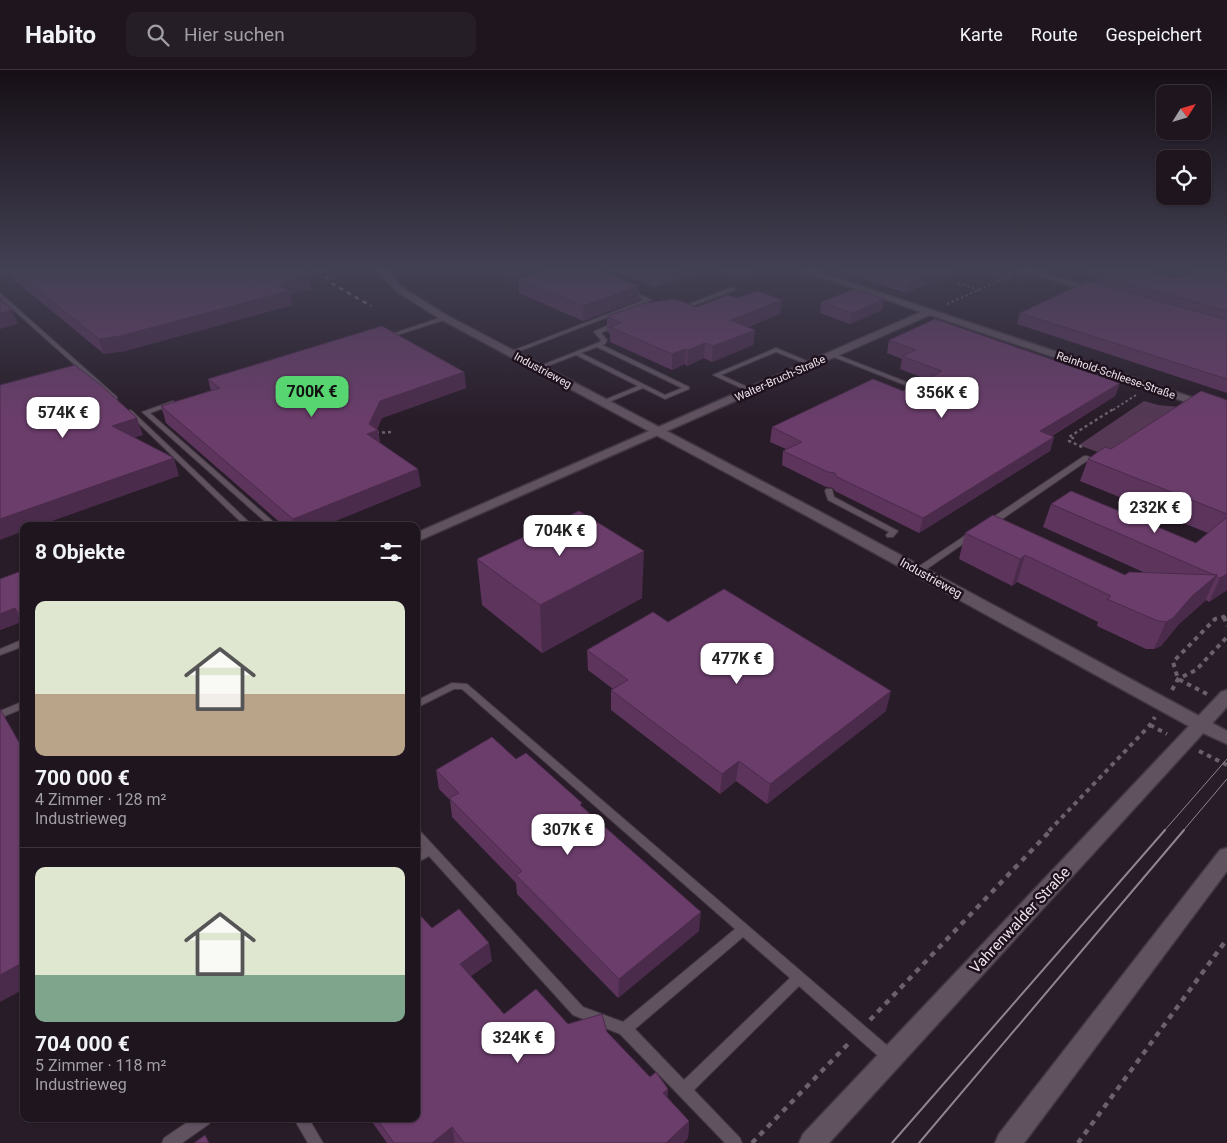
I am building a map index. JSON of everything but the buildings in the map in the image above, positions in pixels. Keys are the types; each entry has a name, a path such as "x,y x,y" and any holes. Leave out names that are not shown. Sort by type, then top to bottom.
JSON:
{"street":[{"name":"Industrieweg","path":"449,320 918,571 1200,726 1227,738"},
{"name":"Walter-Bruch-Straße","path":"660,432 911,320"},
{"name":"Reinhold-Schleese-Straße","path":"953,320 1227,413"},
{"path":"420,536 660,432"},
{"name":"Vahrenwalder Straße","path":"812,1143 1224,699"},
{"path":"1008,1143 1227,856"}],"lane":[{"path":"29,320 90,374 244,522"},
{"path":"381,338 438,320"},
{"path":"510,353 596,320"},
{"path":"538,368 597,345 604,340 597,332 621,322"},
{"path":"576,353 665,397 687,388 597,345"},
{"path":"752,391 716,375 776,350 811,364"},
{"path":"833,355 907,384 928,396"},
{"path":"604,402 643,386"},
{"path":"183,400 145,412 269,522"},
{"path":"918,571 1087,458"},
{"path":"829,492 831,498 894,531 890,535"},
{"path":"0,652 20,644"},
{"path":"420,703 452,686 464,686 891,1058"},
{"path":"0,714 20,706"},
{"path":"420,839 578,1011 625,1029 735,1143"},
{"path":"420,856 430,850"},
{"path":"625,1029 743,930"},
{"path":"684,1090 799,978"},
{"path":"169,1143 200,1122"},
{"path":"303,1122 316,1143"}],"path":[{"path":"1087,458 1090,454 1089,451 1069,441 1073,438 1069,436 1149,386"},
{"path":"375,433 391,432"},
{"path":"1178,679 1173,662 1215,619 1225,616 1227,626"},
{"path":"1178,679 1196,670 1227,637"},
{"path":"1178,679 1224,699"},
{"path":"752,1143 1150,724"},
{"path":"1078,1143 1227,938"}],"shaded area":[{"path":"1144,401 1158,405 1179,407 1227,502 1079,445"}],"tram line":[{"path":"1164,831 1227,759"},
{"path":"1183,831 1227,779"},
{"path":"892,1143 1165,830"},
{"path":"919,1143 1184,830"}]}
